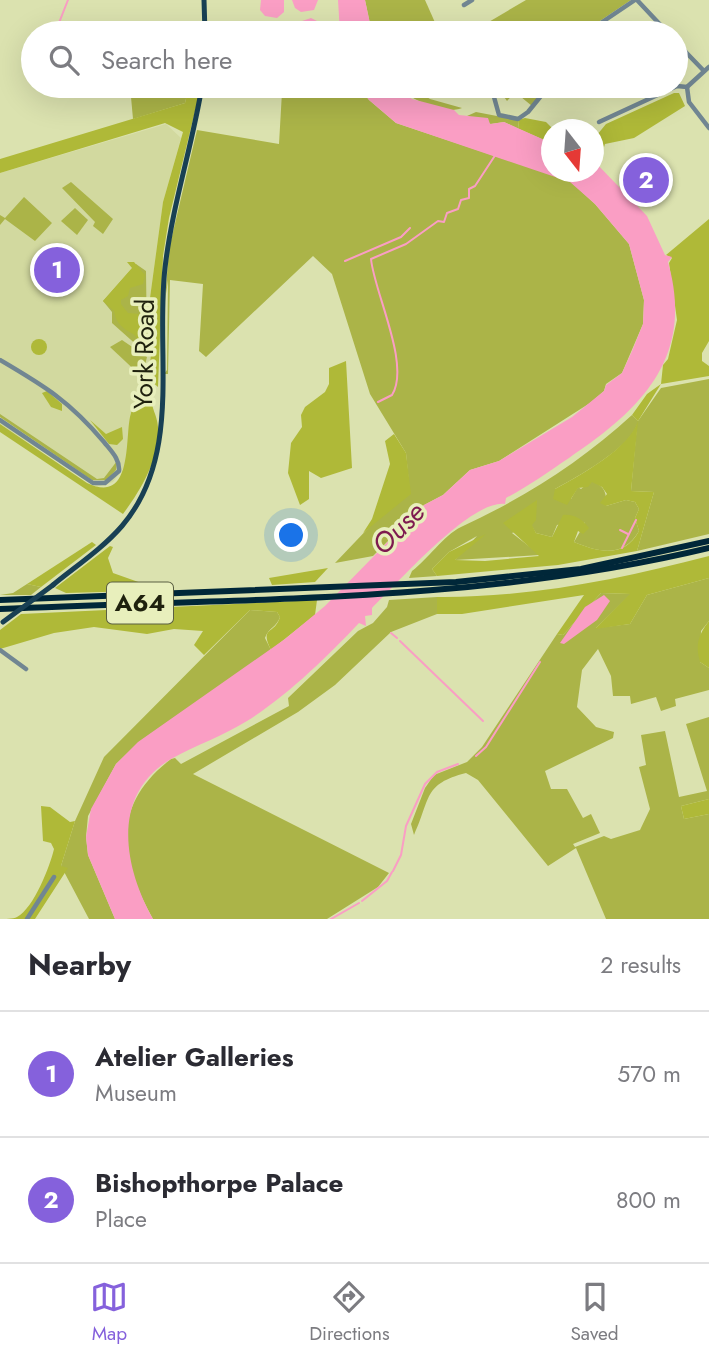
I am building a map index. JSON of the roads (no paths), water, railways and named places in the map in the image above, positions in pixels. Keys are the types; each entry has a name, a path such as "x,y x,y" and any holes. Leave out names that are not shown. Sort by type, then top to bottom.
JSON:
{"highway":[{"name":"A64","path":"456,586 581,569 709,541"},
{"name":"A64","path":"0,600 456,586 583,575 709,548"},
{"name":"A64","path":"0,609 281,593"}],"main road":[{"path":"204,0 205,21"},
{"name":"York Road","path":"2,623 103,545 128,519 144,491 159,446 163,406 164,271 171,223 195,131 200,98"}],"street":[{"path":"464,5 472,0"},
{"path":"606,21 640,1 658,21"},
{"path":"688,53 706,69 688,86"},
{"path":"492,98 499,115 518,119 528,112 539,98"},
{"path":"603,119 650,98"},
{"path":"688,98 709,128"},
{"path":"0,360 46,385 71,405 113,453 119,471 105,483 93,483 0,420"},
{"path":"0,650 26,669"},
{"path":"27,919 54,877"}],"waterway":[{"path":"60,21 68,0"},
{"path":"378,402 392,395 397,382 397,366 390,328 371,259 406,244 438,221 444,222 447,213 458,209 461,200 469,198 469,189 475,186 496,154"},
{"path":"345,261 401,237 410,228"},
{"path":"622,548 636,520"},
{"path":"620,530 628,534"},
{"path":"391,633 397,638"},
{"path":"400,641 483,721"},
{"path":"476,756 486,747 540,662"},
{"path":"393,871 401,855 406,826 425,784 437,772 458,764"},
{"path":"362,901 387,881 392,872"},
{"path":"331,919 359,903"}],"place":[{"name":"Bishopthorpe Palace","path":"646,180"},
{"name":"Atelier Galleries","path":"57,270"}],"water label":[{"name":"Ouse","path":"398,528"}]}
